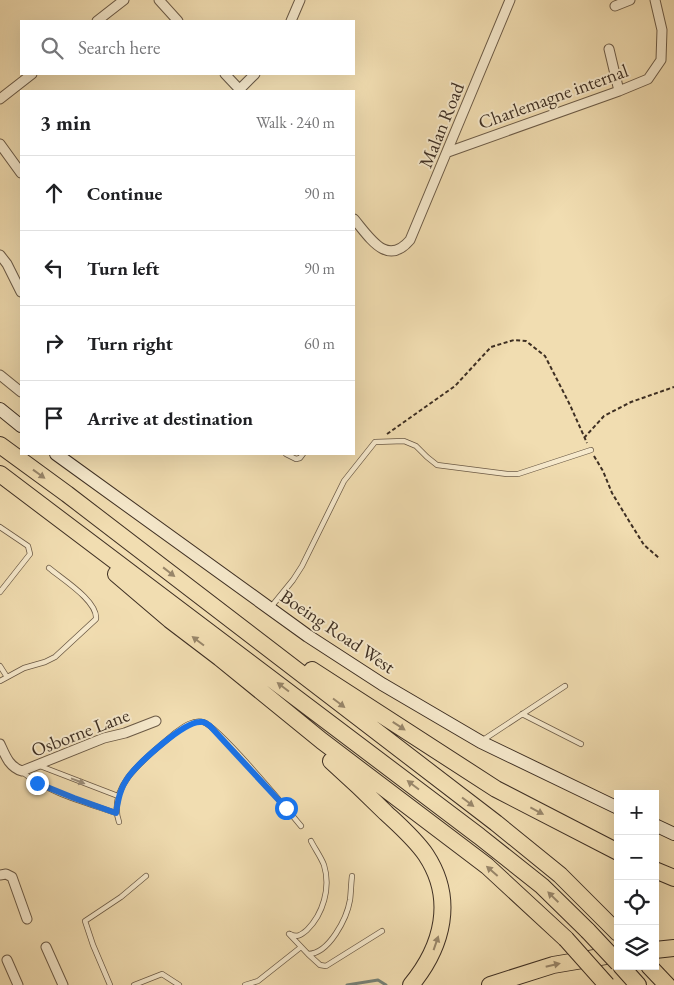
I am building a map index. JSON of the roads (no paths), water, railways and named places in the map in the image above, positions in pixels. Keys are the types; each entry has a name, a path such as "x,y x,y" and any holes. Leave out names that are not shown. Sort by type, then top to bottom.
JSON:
{"highway":[{"path":"0,445 496,823 560,875 613,928"},
{"path":"0,474 479,836 542,886 614,959"},
{"path":"52,515 126,583 170,620 322,741 487,866 566,939 607,985"},
{"path":"211,605 496,789 614,850"},
{"path":"220,658 416,842 432,866 438,882 442,903 440,928 432,954 411,985"},
{"path":"659,872 674,878"},
{"path":"659,950 674,948"},
{"path":"490,985 553,965 614,955"},
{"path":"625,970 638,985"},
{"path":"653,970 667,985"}],"main road":[{"path":"0,410 20,425"},
{"name":"Boeing Road West","path":"57,455 308,636 382,684 481,742 614,806"},
{"path":"659,827 674,834"}],"street":[{"path":"98,20 124,0"},
{"path":"159,0 177,20"},
{"path":"291,20 300,0"},
{"name":"Malan Road","path":"355,220 379,248 392,252 404,248 410,240 510,0"},
{"path":"615,6 630,0"},
{"name":"Charlemagne internal","path":"448,152 648,79 661,60 662,30 656,0"},
{"path":"609,49 619,91"},
{"path":"0,99 31,75"},
{"path":"226,75 240,90 254,75"},
{"path":"0,144 20,172"},
{"path":"0,255 12,272 20,290"},
{"path":"0,375 20,391"},
{"name":"Osborne Lane","path":"0,744 10,763 17,770 22,771 104,738 125,734 156,721"},
{"path":"0,874 12,877 27,918"},
{"path":"46,947 63,985"},
{"path":"7,960 18,985"}],"lane":[{"path":"270,608 302,566 344,481 375,442 404,441 416,446 427,458 437,464 507,474 518,474 591,450"},
{"path":"288,455 296,460 302,455"},
{"path":"0,527 28,546 30,554 0,592"},
{"path":"0,681 24,668 45,662 55,656 96,619 97,614 91,604 48,568"},
{"path":"0,666 7,677"},
{"path":"481,742 565,686"},
{"path":"522,714 581,744"},
{"path":"120,822 116,813 118,796 128,777 175,734 198,721 210,726 255,773 301,826"},
{"path":"38,765 118,796"},
{"path":"22,771 37,783 116,813"},
{"path":"312,841 324,865 326,878 322,907 317,919 302,934 293,936 289,934 320,965 326,966 382,931"},
{"path":"110,985 92,945 85,921 121,897 146,876"},
{"path":"308,954 315,954 328,943 343,921 350,901 352,876"},
{"path":"245,985 258,981 301,947"},
{"path":"134,985 162,974 179,985"}],"waterway":[{"path":"347,985 378,980 386,985"}]}
